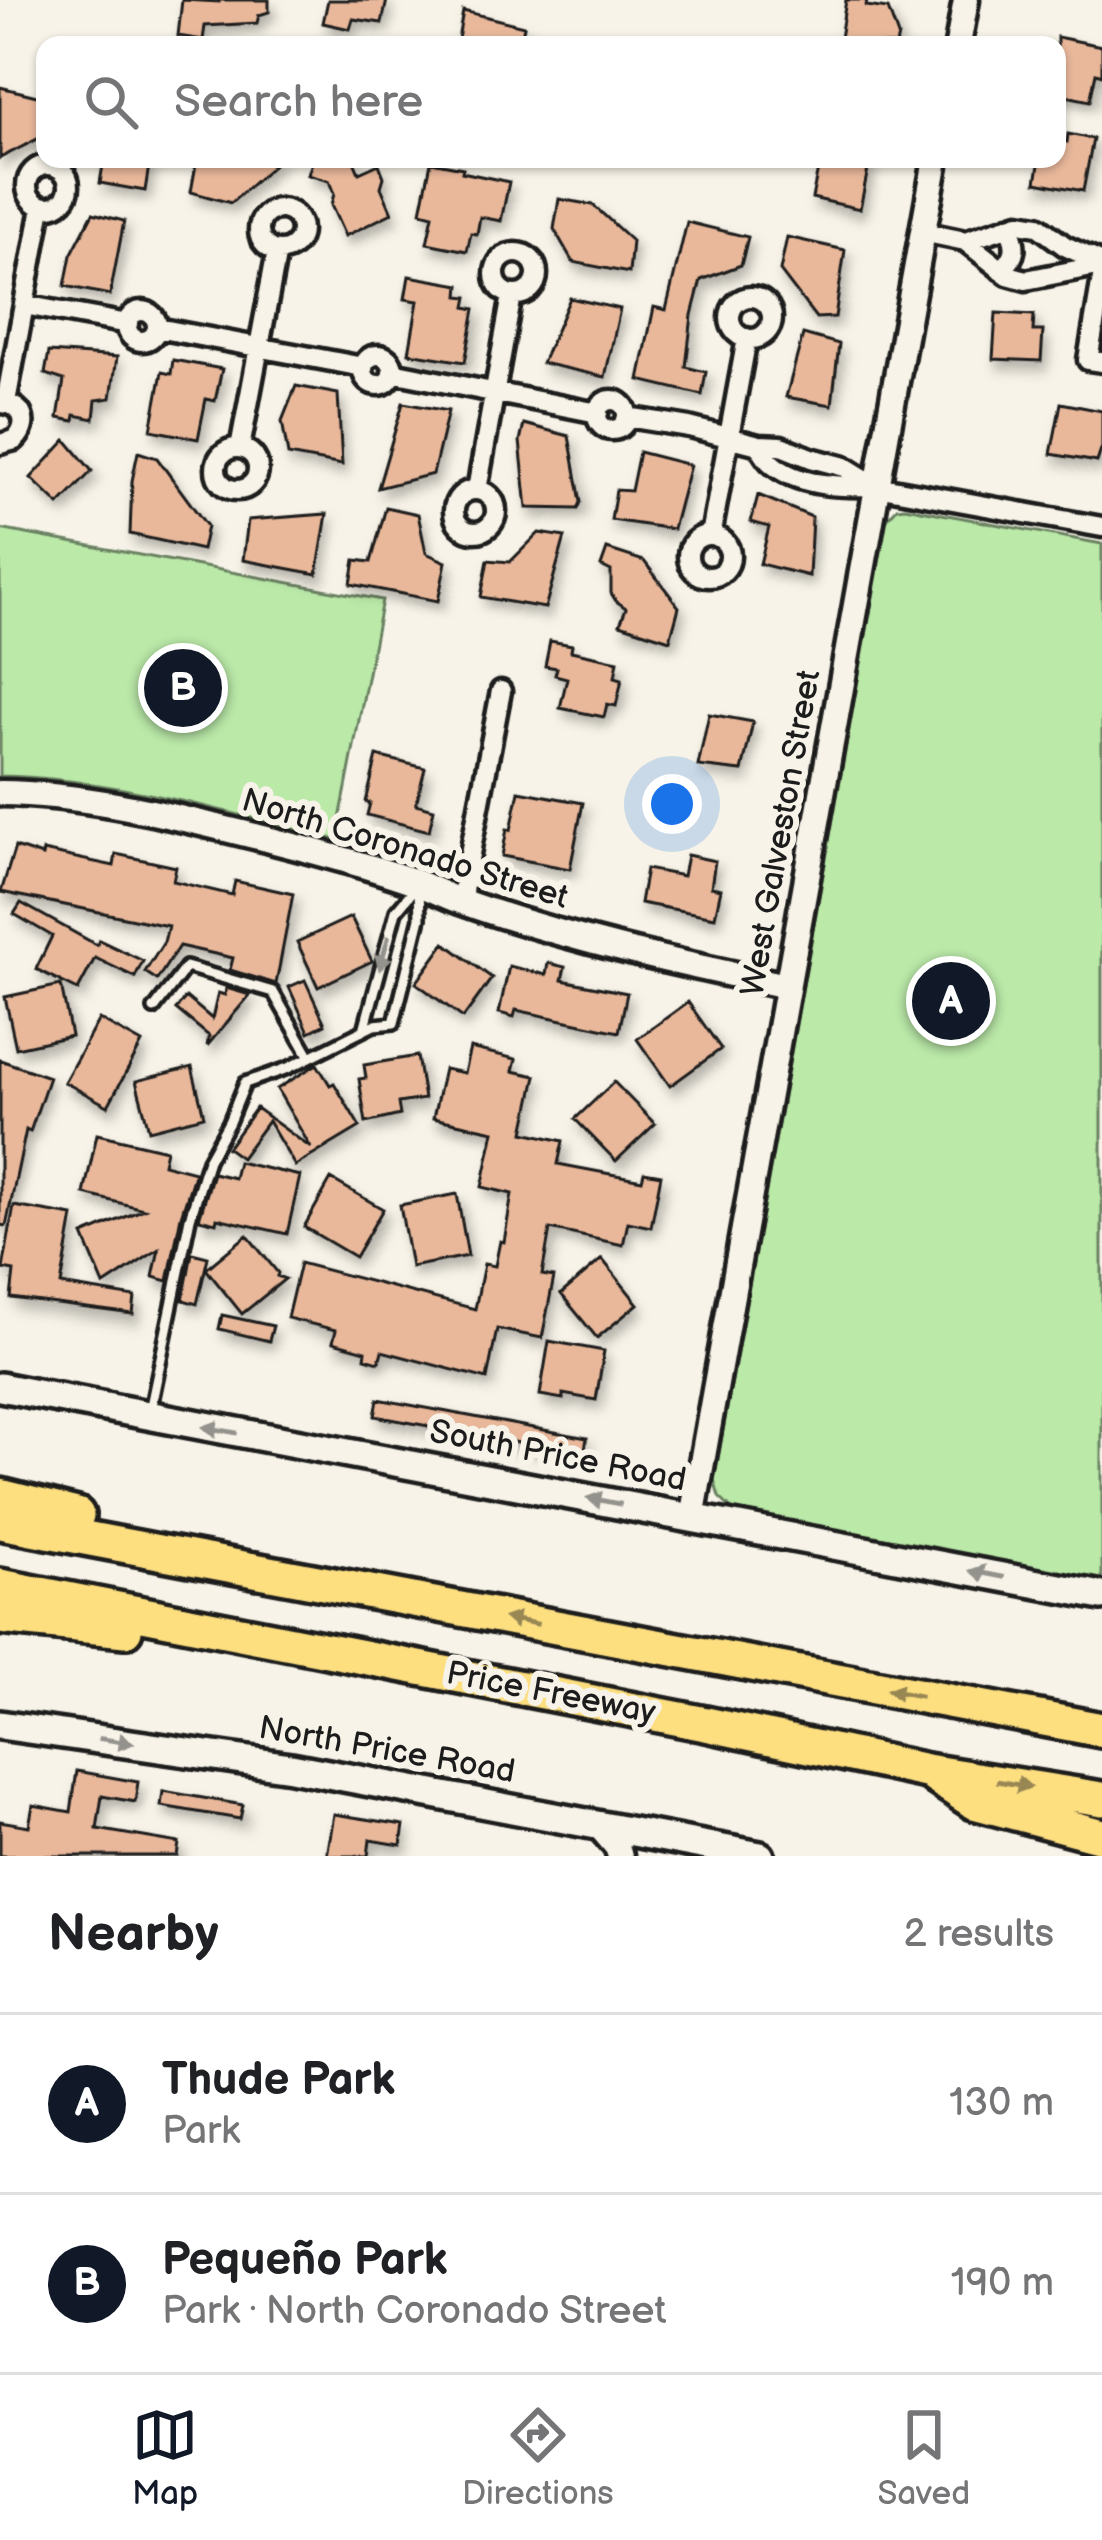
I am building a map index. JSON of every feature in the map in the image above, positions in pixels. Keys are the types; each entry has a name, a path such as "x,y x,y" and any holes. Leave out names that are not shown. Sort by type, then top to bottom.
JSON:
{"highway":[{"path":"0,1496 369,1592"},
{"name":"Price Freeway","path":"0,1522 1102,1730"},
{"name":"Price Freeway","path":"0,1586 926,1771 1102,1799"},
{"path":"0,1617 319,1647"},
{"path":"926,1771 974,1802 1102,1836"}],"main road":[{"name":"South Price Road","path":"0,1387 1102,1596"},
{"name":"North Price Road","path":"0,1725 332,1774 600,1827 655,1847 760,1856"}],"street":[{"path":"960,36 966,0"},
{"name":"West Galveston Street","path":"692,1518 934,168"},
{"path":"0,444 15,440 24,429 19,409 3,402 42,207"},
{"path":"965,241 1019,223 1038,226 1102,264"},
{"path":"1001,269 1015,253 1009,226"},
{"path":"922,232 965,241 1008,275 1026,280 1102,264"},
{"path":"240,448 277,250"},
{"path":"1095,361 1102,278"},
{"path":"477,490 512,295"},
{"path":"24,305 128,324 130,334 138,340 152,337 157,328 364,367 371,356 380,355 388,359 392,372 598,413 599,423 612,430 627,418 781,446 845,466 876,486"},
{"path":"711,535 747,338"},
{"path":"759,445 771,463 803,480 843,487 876,486 1102,527"},
{"path":"803,480 811,458"},
{"path":"460,901 501,692"},
{"name":"North Coronado Street","path":"0,793 88,800 181,818 319,852 603,944 787,986"},
{"path":"600,1827 620,1856"}],"lane":[{"path":"149,1417 190,1218 208,1160 244,1083 289,1068 364,1030 394,1023 420,918 419,884"},
{"path":"364,1030 396,911 419,884"},
{"path":"154,1009 185,967 273,992 310,1057"}],"green space":[{"path":"897,508 1102,544 1102,1583 738,1515 719,1497 714,1480 887,519"},
{"path":"0,529 382,600 336,840 127,790 0,776"}],"building":[{"path":"182,0 269,0 269,12 259,15 257,23 205,26 204,36 178,36"},
{"path":"328,0 387,0 382,23 353,19 350,29 323,23"},
{"path":"846,0 867,0 866,6 888,9 898,36 840,36"},
{"path":"463,11 524,26 522,36 459,36"},
{"path":"1066,39 1102,46 1102,75 1096,73 1090,101 1066,96"},
{"path":"0,87 36,96 36,140 0,158"},
{"path":"1068,134 1093,139 1083,191 1036,182 1038,168 1066,168"},
{"path":"102,168 149,168 145,191 100,183"},
{"path":"195,168 270,168 231,203 191,192"},
{"path":"310,168 357,168 359,173 381,168 381,187 392,213 345,236 331,205 334,194 329,181 308,175"},
{"path":"430,168 463,168 462,172 509,182 501,221 480,217 467,251 427,243 433,215 421,212"},
{"path":"818,168 868,168 860,209 812,198"},
{"path":"559,199 593,205 632,241 629,273 573,262 554,229"},
{"path":"93,213 124,221 110,295 65,286 71,255"},
{"path":"687,222 748,237 741,265 701,280 686,367 706,372 702,395 639,380 654,307 666,310"},
{"path":"787,237 845,250 835,317 816,318 780,271"},
{"path":"409,276 460,285 459,296 468,297 466,307 475,309 465,362 409,353 418,301 405,299"},
{"path":"570,298 620,309 605,377 542,363"},
{"path":"996,313 1034,315 1033,331 1043,331 1041,361 993,359"},
{"path":"803,334 839,344 832,405 786,397"},
{"path":"49,352 117,357 111,398 96,400 94,419 58,418 64,380 45,374"},
{"path":"173,360 222,369 215,401 206,399 198,439 151,430 162,372 171,374"},
{"path":"296,386 338,394 342,465 288,455 282,421"},
{"path":"403,403 448,411 433,474 378,488"},
{"path":"1061,403 1102,411 1097,462 1051,454"},
{"path":"524,424 569,436 581,502 578,509 527,508 520,441"},
{"path":"66,440 92,471 59,505 31,478"},
{"path":"138,452 157,458 207,526 202,550 130,534"},
{"path":"639,452 690,465 673,529 611,520 616,490 631,491"},
{"path":"758,495 812,517 809,576 760,564 769,527 751,522"},
{"path":"386,507 418,514 426,553 446,562 438,601 351,584 355,560 371,562"},
{"path":"327,514 317,574 243,560 248,520"},
{"path":"539,533 565,537 545,608 481,597 488,560 510,562"},
{"path":"607,549 644,561 679,607 670,640 620,624 626,608 611,593 611,571 601,566"},
{"path":"550,641 572,645 571,651 618,661 615,677 622,679 616,706 607,704 604,717 560,708 567,678 555,675 557,668 545,666"},
{"path":"709,714 753,722 742,771 698,766"},
{"path":"377,756 425,768 416,804 434,809 429,831 367,815"},
{"path":"519,791 583,803 570,869 502,856"},
{"path":"15,847 42,856 43,851 114,866 116,854 176,867 173,881 232,895 235,881 293,894 276,984 230,970 233,958 179,946 157,980 145,972 168,926 1,892"},
{"path":"687,855 715,861 711,887 721,889 715,917 640,903 646,869 683,876"},
{"path":"21,903 97,945 99,940 143,961 135,977 95,958 78,990 36,969 52,936 14,914"},
{"path":"351,917 372,961 318,987 297,942"},
{"path":"445,943 492,978 463,1018 416,983"},
{"path":"548,963 565,967 562,980 627,993 619,1032 516,1010 514,1017 499,1013 509,966 546,975"},
{"path":"305,980 325,1024 309,1032 289,987"},
{"path":"61,985 71,1036 16,1048 5,997"},
{"path":"226,988 250,995 207,1046 209,1036 176,1009 186,997 212,1019 218,993 225,995"},
{"path":"688,1002 721,1049 670,1086 637,1039"},
{"path":"99,1019 142,1043 108,1106 64,1082"},
{"path":"470,1048 516,1059 513,1071 536,1076 524,1132 563,1141 558,1164 642,1180 644,1172 661,1175 651,1227 628,1222 623,1245 550,1229 542,1275 554,1277 542,1338 497,1329 487,1379 382,1351 379,1362 365,1358 366,1351 333,1342 336,1330 287,1318 300,1263 475,1309 484,1264 495,1266 500,1241 504,1242 512,1194 482,1187 494,1131 433,1118 444,1069 464,1073"},
{"path":"417,1056 424,1099 398,1103 400,1115 366,1123 359,1079 366,1078 364,1065"},
{"path":"0,1060 49,1077 30,1132 26,1130 6,1226 0,1225"},
{"path":"317,1064 360,1127 295,1166 268,1121 241,1158 227,1148 256,1108 311,1148 277,1089"},
{"path":"192,1067 204,1116 149,1130 136,1081"},
{"path":"614,1082 655,1124 616,1161 575,1119"},
{"path":"97,1134 166,1150 163,1164 195,1172 168,1281 153,1277 159,1249 104,1285 83,1235 144,1209 84,1194"},
{"path":"238,1162 300,1176 287,1234 217,1218 216,1223 199,1219 213,1173 234,1178"},
{"path":"331,1179 383,1209 355,1257 304,1227"},
{"path":"457,1194 468,1256 411,1267 400,1205"},
{"path":"14,1206 73,1216 61,1285 135,1297 133,1314 11,1298 14,1271 3,1269"},
{"path":"247,1235 277,1276 285,1279 242,1314 206,1269"},
{"path":"192,1253 208,1257 197,1304 183,1300"},
{"path":"602,1259 638,1304 597,1338 561,1294"},
{"path":"222,1315 273,1326 269,1341 219,1329"},
{"path":"549,1341 604,1351 596,1400 540,1395"},
{"path":"378,1399 587,1438 584,1455 375,1416"},
{"path":"77,1771 138,1782 135,1802 102,1796 97,1829 179,1843 177,1856 0,1856 0,1821 29,1826 33,1805 71,1812"},
{"path":"163,1791 243,1805 240,1819 161,1806"},
{"path":"334,1814 404,1825 401,1845 370,1840 368,1856 327,1856"}],"place":[{"name":"Pequeño Park","path":"183,688"},
{"name":"Thude Park","path":"951,1001"}]}
